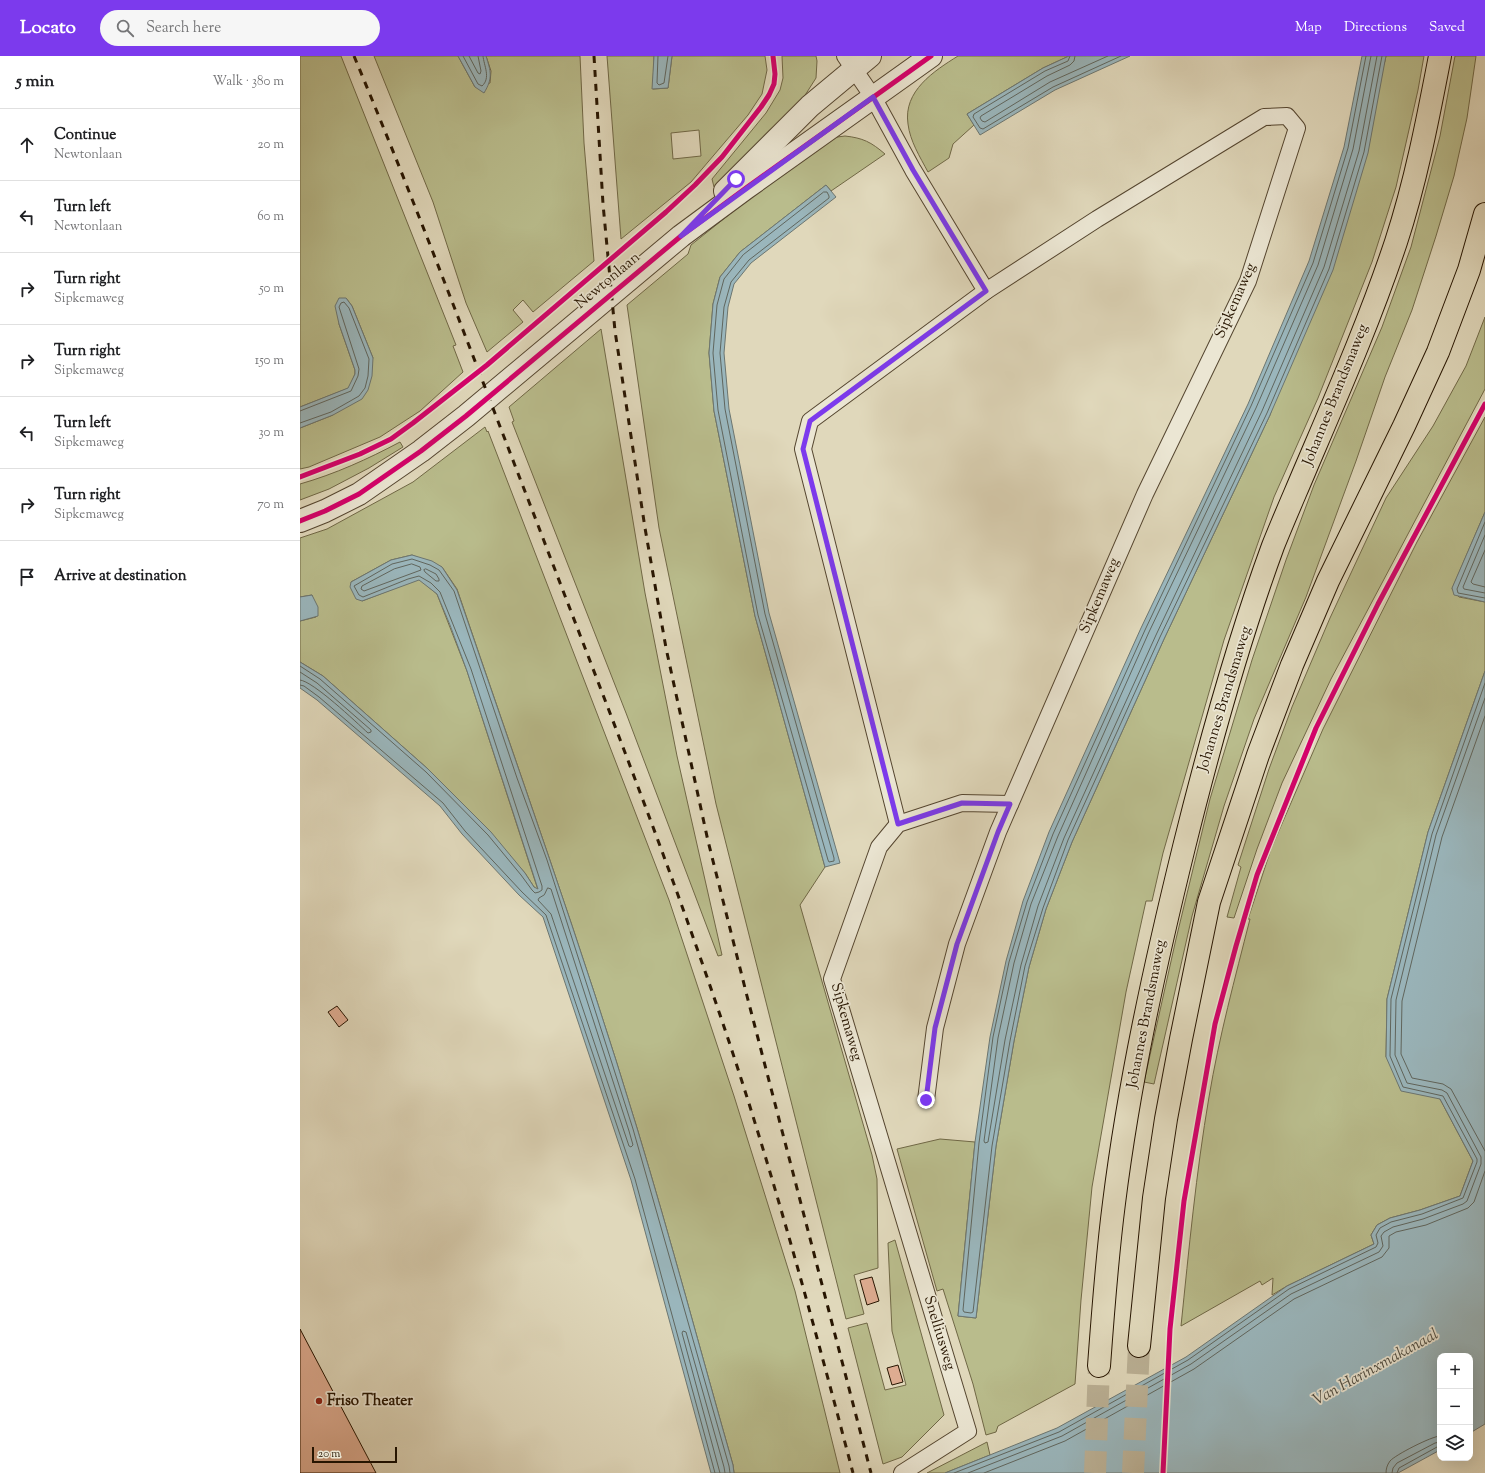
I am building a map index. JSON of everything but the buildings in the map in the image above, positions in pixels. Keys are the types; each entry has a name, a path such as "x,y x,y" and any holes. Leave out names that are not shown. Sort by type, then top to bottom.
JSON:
{"main road":[{"name":"Johannes Brandsmaweg","path":"1099,1366 1112,1216 1127,1117 1156,962 1204,765 1240,644 1273,545 1356,349 1396,241 1419,160 1440,56"},
{"path":"1139,1346 1154,1198 1166,1119 1209,902 1258,755 1292,666 1328,581 1404,426 1438,352 1469,270 1485,214"}],"street":[{"name":"Newtonlaan","path":"300,521 325,511 359,494 421,451 466,416 681,236 931,56"},
{"name":"Newtonlaan","path":"681,236 856,60"}],"lane":[{"path":"856,60 873,97 913,170 986,291"},
{"name":"Sipkemaweg","path":"887,1160 832,979 880,847 898,824 803,449 810,421 986,291 1097,219 1264,117 1287,116 1297,128 1248,280 1145,494 998,832 957,944 935,1028 926,1100"},
{"path":"898,824 962,803 1010,804"},
{"name":"Snelliusweg","path":"887,1160 968,1431 902,1473"}],"green space":[{"path":"300,56 341,56 456,345 453,346 463,372 420,411 380,437 309,467 300,469 300,428 333,415 373,358 352,306 346,298 339,324 355,370 355,374 349,388 300,407"},
{"path":"374,56 458,56 475,87 490,83 491,71 486,56 580,56 584,143 594,261 533,312 523,300 513,310 523,322 487,352 466,303 433,202"},
{"path":"607,56 654,56 653,89 668,88 672,56 765,56 767,70 762,94 748,115 691,182 621,239","holes":["699,130 701,156 673,159 671,133"]},
{"path":"782,56 816,56 816,78 802,100 734,170 714,187 712,179 766,113 780,90 783,78"},
{"path":"958,56 1069,56 1043,68 967,114 974,125 953,144 949,158 928,172 916,149 909,130 908,112 910,102 915,92 930,75"},
{"path":"1386,56 1424,56 1418,90 1396,187 1372,262 1318,398 1274,497 1224,640 1163,853 1152,901 1146,901 1126,992 1092,1187 1081,1300 1075,1384 998,1426 996,1432 986,1435 973,1384 943,1289 937,1291 897,1149 940,1139 975,1142 958,1316 976,1318 996,1146 1014,1041 1029,967 1046,909 1072,842 1164,639 1270,415"},
{"path":"1455,56 1476,56 1467,118 1454,176 1436,236 1412,310 1385,377 1306,597 1254,719 1224,806 1192,916 1154,1084 1144,1082 1176,939 1210,799 1252,660 1286,560 1314,485 1382,327 1411,247 1440,136"},
{"path":"845,136 866,141 885,154 831,191 826,185 740,252 720,277 713,304 709,353 714,411 755,616 825,867 800,905 872,1155 877,1179 878,1268 854,1275 864,1314 846,1319 716,804 659,528 627,305 688,254 691,245 820,142 830,138"},
{"path":"1485,317 1485,389 1331,679 1282,783 1257,849 1234,918 1227,917 1241,867 1238,865 1269,769 1292,707 1330,618 1386,498 1433,426 1466,366"},
{"path":"601,329 645,593 677,756 722,955 718,956 626,713 512,422 514,421 509,407"},
{"path":"1485,417 1485,512 1452,589 1459,597 1485,602 1485,671 1428,832 1387,999 1386,1057 1440,1099 1473,1161 1460,1196 1420,1210 1390,1218 1377,1225 1371,1235 1374,1244 1287,1286 1272,1295 1273,1278 1262,1285 1260,1281 1181,1326 1204,1126 1213,1075 1250,919 1248,919 1271,849 1323,729 1417,542"},
{"path":"485,427 487,432 488,431 669,900 734,1096 795,1291 840,1473 734,1473 662,1212 616,1060 572,925 457,589 442,567 412,555 391,560 351,582 362,601 419,579 437,594 467,671 538,890 534,887 525,873 466,807 428,769 323,676 300,662 300,621 316,617 312,595 300,597 300,538 327,529 413,482"},
{"path":"400,442 403,447 369,468 329,489 300,500 300,484 351,466"},
{"path":"895,1240 944,1415 902,1457 883,1464 848,1328 867,1323 885,1390 906,1385 892,1331 888,1243"},
{"path":"987,1442 990,1455 945,1473 927,1473"}],"water":[{"path":"458,56 486,56 489,66 490,79 484,93 475,87"},
{"path":"654,56 672,56 668,88 652,89"},
{"path":"1069,56 1130,56 1055,90 980,135 967,114 1043,68"},
{"path":"1362,56 1386,56 1368,153 1333,270 1270,415 1164,639 1072,842 1046,909 1029,967 1014,1041 996,1146 976,1318 958,1316 975,1142 990,1037 1006,961 1023,901 1049,832 1141,628 1248,404 1309,261 1344,147"},
{"path":"826,185 836,197 751,263 734,284 728,307 724,353 729,409 769,613 840,863 825,867 755,616 714,411 709,353 713,304 720,277 740,252"},
{"path":"339,298 346,298 352,306 373,358 372,376 368,390 362,399 333,415 300,428 300,407 348,388 355,374 355,370 339,324 335,306"},
{"path":"1485,512 1485,602 1454,595 1452,588"},
{"path":"412,555 432,561 442,567 457,590 572,925 616,1060 662,1212 734,1473 711,1473 631,1180 543,917 519,895 462,834 440,806 317,700 300,688 300,662 323,676 428,769 491,832 525,873 534,887 538,889 467,671 437,594 419,580 362,601 356,599 350,587 351,582 391,560"},
{"path":"312,595 318,607 318,616 300,621 300,597"},
{"name":"Van Harinxmakanaal","path":"1485,671 1485,1424 1473,1431 1473,1353 1437,1353 1437,1452 1398,1473 945,1473 1057,1428 1186,1357 1287,1286 1374,1244 1371,1235 1377,1225 1390,1218 1420,1210 1460,1196 1473,1161 1440,1099 1401,1091 1386,1057 1387,999 1428,832"}],"tunnel":[{"path":"1133,1473 1139,1346"},
{"path":"1095,1473 1099,1366"}],"railway":[{"path":"354,56 469,345 629,764 697,947 737,1066 773,1181 853,1473"},
{"path":"594,56 603,204 615,331 645,528 666,648 708,841 871,1473"}],"cycle path":[{"path":"300,477 360,454 391,439 487,365 666,212 722,157 761,107 774,84 775,74 773,56"},
{"path":"300,521 325,511 359,494 421,451 466,416 681,236 931,56"},
{"path":"1163,1473 1170,1329 1184,1201 1215,1024 1257,875 1316,728 1378,604 1485,404"}],"place":[{"name":"Friso Theater","path":"319,1401"}],"route":[{"path":"736,179 681,236 873,97 913,170 986,291 810,421 803,449 898,824 962,803 1010,804 998,832 957,944 935,1028 926,1100"}]}
